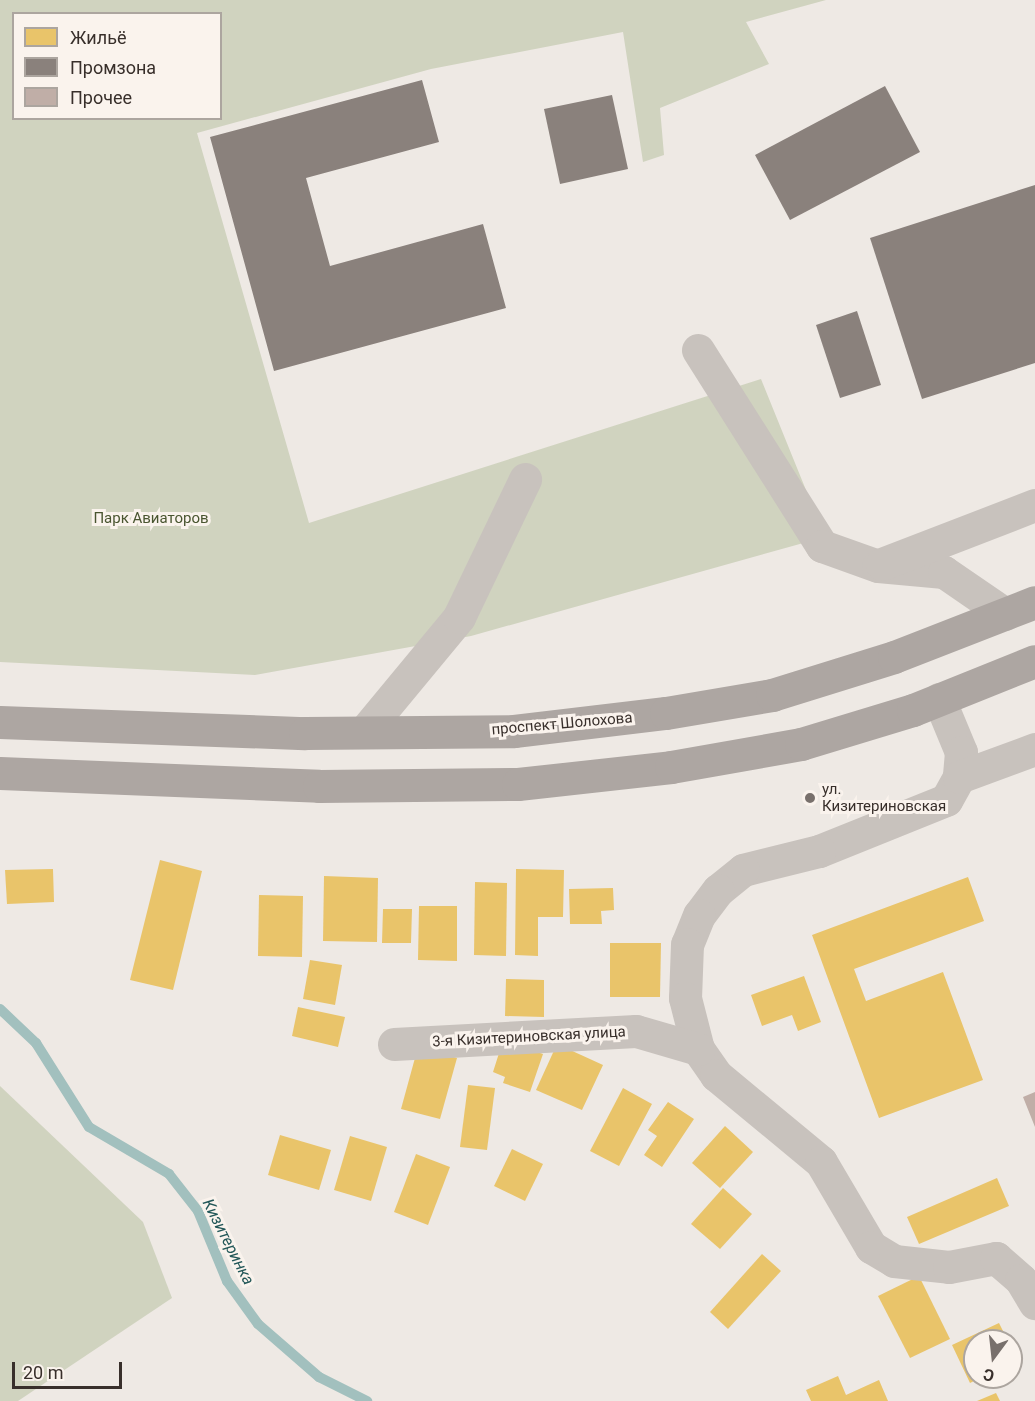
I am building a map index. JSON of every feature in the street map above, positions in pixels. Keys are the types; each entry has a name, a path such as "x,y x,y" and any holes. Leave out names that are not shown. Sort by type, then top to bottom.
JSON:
{"main road":[{"name":"проспект Шолохова","path":"0,722 364,732 514,731 666,713 772,695 894,657 1035,602"},
{"path":"0,773 319,786 518,784 671,767 801,744 939,699 1035,661"}],"street":[{"path":"698,350 822,546 878,566 944,572 1005,614"},
{"path":"364,732 459,617 525,479"},
{"path":"878,566 1035,505"},
{"path":"939,699 961,752 960,777 946,800 819,851 743,870 718,890 699,915 687,944 685,998 698,1049 716,1075 821,1162 871,1247 894,1261 949,1267 996,1258 1021,1280 1035,1303"},
{"path":"960,777 1035,749"},
{"name":"3-я Кизитериновская улица","path":"394,1044 636,1031 698,1049"}],"green space":[{"name":"Парк Авиаторов","path":"0,0 826,0 746,22 769,64 660,108 664,155 643,162 623,32 431,69 197,133 309,523 761,379 825,537 471,636 255,675 0,662"},
{"path":"0,1086 143,1222 172,1298 18,1401 0,1401"}],"building: Жильё":[{"path":"160,860 202,871 173,990 130,980"},
{"path":"53,869 54,902 7,904 5,870"},
{"path":"516,869 564,870 563,917 538,917 538,956 515,955"},
{"path":"324,876 378,878 377,942 323,941"},
{"path":"968,877 984,921 854,969 866,1001 943,972 983,1080 879,1118 812,935"},
{"path":"475,882 507,883 506,956 474,955"},
{"path":"613,888 614,910 601,911 602,924 570,924 569,889"},
{"path":"259,895 303,896 302,957 258,956"},
{"path":"419,906 457,906 457,961 418,960"},
{"path":"383,909 412,909 411,943 382,943"},
{"path":"610,943 661,943 660,997 610,997"},
{"path":"310,960 342,965 335,1005 303,999"},
{"path":"804,976 821,1022 798,1031 792,1015 762,1026 751,995"},
{"path":"506,979 544,980 544,1017 505,1016"},
{"path":"298,1007 345,1017 338,1047 292,1036"},
{"path":"557,1044 603,1065 582,1110 536,1090"},
{"path":"516,1045 543,1054 530,1092 503,1083 505,1077 493,1072 500,1050"},
{"path":"418,1047 457,1058 440,1119 401,1109"},
{"path":"468,1085 495,1088 487,1150 460,1147"},
{"path":"623,1088 652,1104 619,1166 590,1151"},
{"path":"668,1102 694,1119 662,1167 644,1155 657,1136 648,1130"},
{"path":"725,1126 753,1152 720,1188 692,1163"},
{"path":"280,1135 331,1150 319,1190 268,1175"},
{"path":"350,1136 387,1147 371,1201 334,1190"},
{"path":"512,1149 543,1164 525,1201 494,1186"},
{"path":"416,1154 450,1167 428,1225 394,1212"},
{"path":"997,1178 1009,1206 919,1244 907,1217"},
{"path":"723,1188 752,1214 720,1249 691,1224"},
{"path":"762,1254 781,1271 728,1329 710,1312"},
{"path":"919,1276 950,1339 910,1358 878,1296"},
{"path":"999,1323 1002,1329 986,1329"},
{"path":"963,1340 963,1368 952,1345"},
{"path":"838,1376 846,1395 879,1380 888,1401 811,1401 806,1390"},
{"path":"996,1393 1000,1401 977,1401"}],"building: Промзона":[{"path":"422,80 439,142 306,178 330,266 483,224 506,308 274,371 210,137"},
{"path":"885,86 920,152 790,220 755,155"},
{"path":"612,95 628,169 560,184 544,109"},
{"path":"1035,185 1035,363 922,399 870,238"},
{"path":"857,311 881,385 840,398 816,325"}],"building: Прочее":[{"path":"1035,1092 1035,1127 1023,1097"}],"waterway":[{"name":"Кизитеринка","path":"0,1009 36,1043 89,1127 169,1174 198,1211 227,1281 258,1324 319,1377 367,1401"}],"place":[{"name":"ул. Кизитериновская","path":"810,798"}]}
